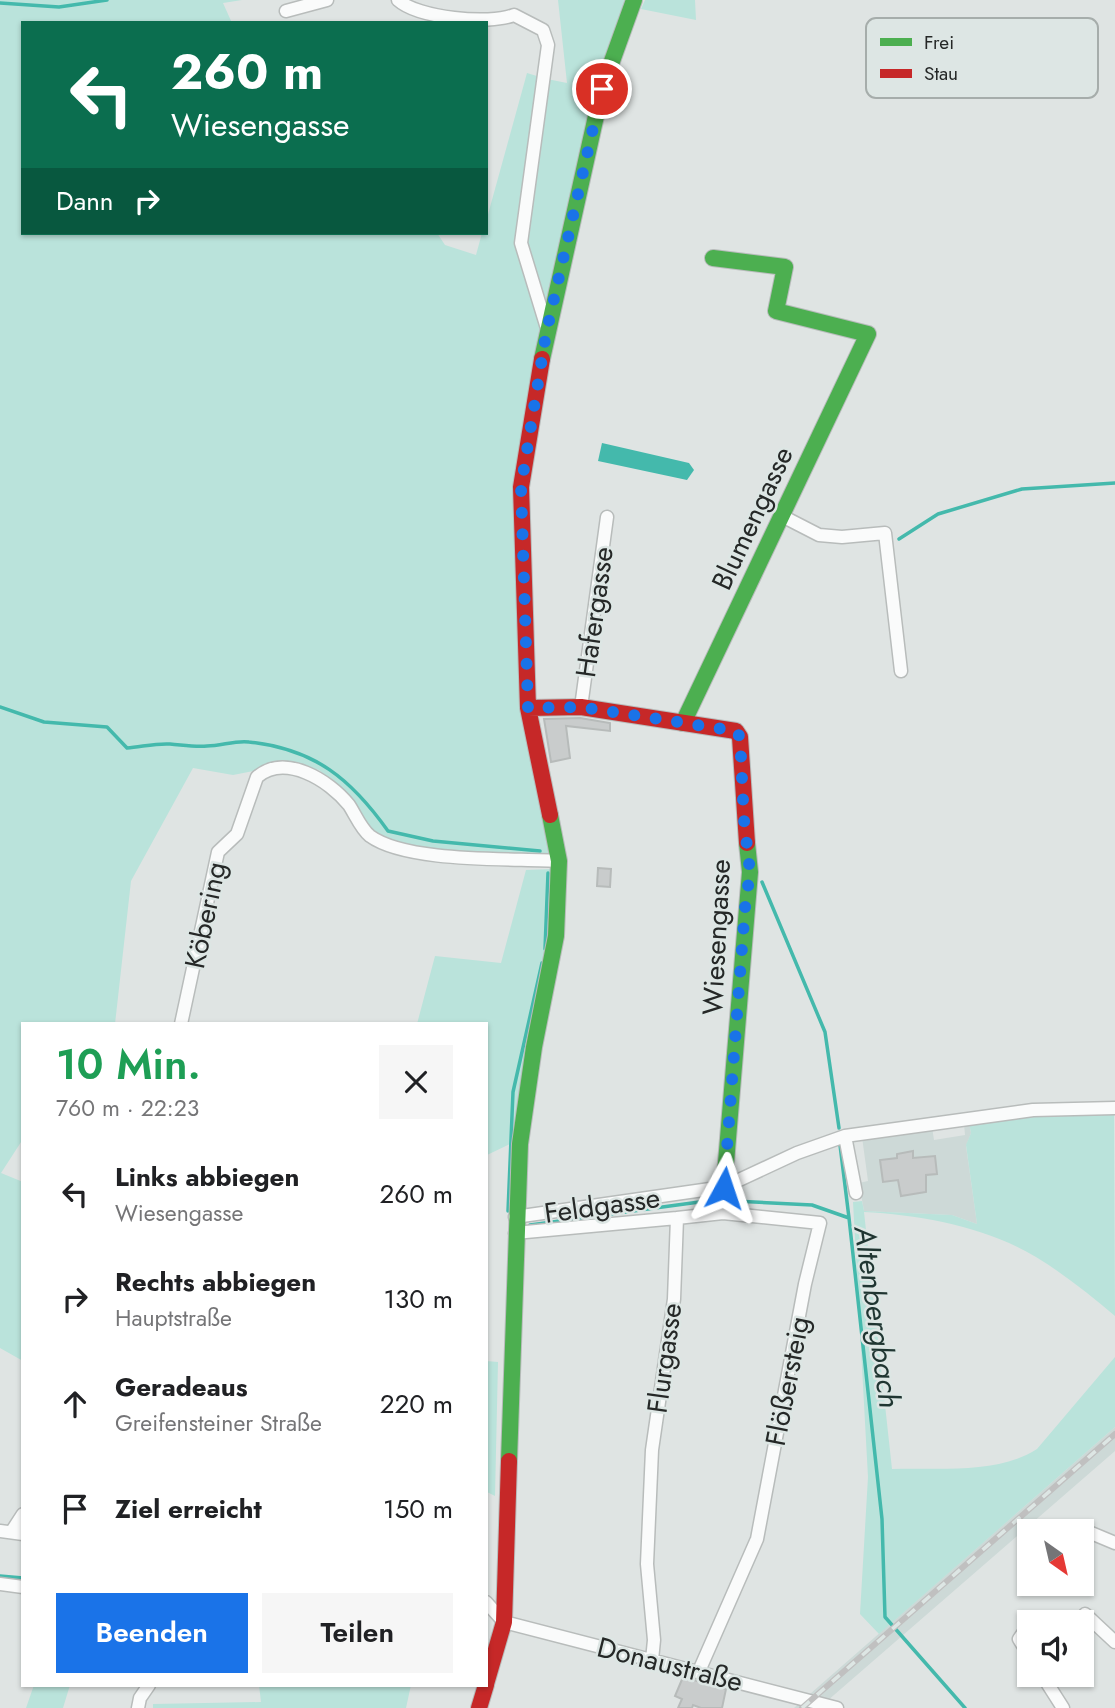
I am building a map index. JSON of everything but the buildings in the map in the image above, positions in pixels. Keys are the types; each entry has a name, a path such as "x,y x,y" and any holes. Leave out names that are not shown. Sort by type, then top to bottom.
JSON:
{"main road":[{"path":"488,1677 504,1622 515,1225 523,1113 556,936 559,861 528,708 521,487 547,332 602,89 634,0"},
{"name":"Blumengasse","path":"683,723 868,334 776,311 785,267 713,258"},
{"name":"Wiesengasse","path":"528,708 581,707 736,731 740,737 744,820 750,872 724,1188"},
{"path":"479,1708 485,1687"}],"street":[{"path":"286,12 327,0"},
{"path":"398,0 406,8 451,17 500,20 514,15 542,30 548,45 521,243 547,332"},
{"path":"442,21 451,17"},
{"path":"782,516 819,535 842,537 885,533 901,671"},
{"name":"Hafergasse","path":"581,707 607,517"},
{"name":"Köbering","path":"181,1022 218,852 237,834 257,778 264,771 276,767 318,777 345,800 369,835 414,853 559,861"},
{"name":"Feldgasse","path":"515,1225 724,1188 797,1153 845,1136 1033,1110 1115,1108"},
{"path":"845,1136 856,1193"},
{"name":"Flößersteig","path":"677,1218 723,1213 820,1223 805,1284 757,1539 699,1671"},
{"path":"515,1225 677,1218"},
{"name":"Flurgasse","path":"652,1660 654,1640 647,1564 652,1450 674,1299 677,1218"},
{"path":"1094,1534 1115,1543"},
{"path":"0,1584 21,1587"},
{"path":"488,1604 504,1622"},
{"name":"Donaustraße","path":"504,1622 836,1708"},
{"path":"1094,1622 1115,1642"},
{"path":"138,1708 139,1698 147,1687"},
{"path":"1050,1687 1063,1708"}],"shaded area":[{"path":"969,1123 971,1133 966,1146 977,1224 952,1215 864,1211 859,1183 868,1181 862,1137 932,1127 934,1140 965,1135 964,1124"},
{"path":"1115,1427 1115,1451 1037,1519 1017,1519 1017,1536 819,1708 794,1708"}],"green space":[{"path":"0,0 242,0 223,3 231,21 21,21 21,235 438,235 445,245 476,255 481,235 488,235 488,214 527,73 540,77 517,243 543,331 514,490 525,708 554,858 409,847 370,832 337,785 319,770 294,763 233,775 193,768 131,881 115,1022 21,1022 21,1142 1,1173 21,1181 21,1360 0,1348"},
{"path":"558,0 627,0 545,317 526,242 547,79 567,83"},
{"path":"645,0 695,0 696,20 641,9"},
{"path":"553,869 548,960 512,1143 488,1155 488,1022 418,1022 435,956 501,963 526,870"},
{"path":"1114,1113 1115,1316 1036,1257 996,1238 953,1224 864,1212 892,1469 986,1466 1004,1463 1037,1449 1115,1357 1115,1427 879,1634 860,1614 868,1477 853,1202 862,1201 864,1211 952,1215 977,1224 966,1145 971,1133 969,1123"},
{"path":"488,1361 498,1362 495,1496 488,1492"},
{"path":"33,1687 69,1687 63,1708 26,1708"},
{"path":"259,1687 411,1687 406,1708 153,1708 153,1704 261,1702"}],"water":[{"path":"602,443 689,463 694,470 687,480 598,461"}],"waterway":[{"path":"0,3 59,7 107,0"},
{"path":"899,539 938,514 1022,489 1115,483"},
{"path":"0,707 44,722 107,727 127,748 165,744 212,746 234,742 272,746 293,752 329,770 360,796 388,831 433,841 540,851"},
{"path":"545,949 548,873"},
{"path":"762,882 825,1032 839,1128"},
{"path":"508,1211 513,1092 542,963"},
{"path":"840,1145 849,1218"},
{"name":"Altenbergbach","path":"530,1225 714,1200 812,1205 849,1218 882,1519 885,1617 965,1708"},
{"name":"Altenbergbach","path":"0,1576 21,1578"}],"railway":[{"path":"802,1708 1115,1434"}],"traffic: fast":[{"path":"542,359 602,89 634,0"},
{"path":"683,723 868,334 776,311 785,267 713,258"},
{"path":"509,1461 520,1144 534,1047 556,936 559,861 550,815"},
{"path":"724,1187 750,872 747,843"}],"traffic: jam":[{"path":"542,359 521,487 528,708 550,815"},
{"path":"528,708 581,707 736,731 740,737 747,843"},
{"path":"488,1677 504,1622 509,1461"},
{"path":"479,1708 485,1687"}],"route":[{"path":"602,89 546,334 521,487 520,536 528,708 581,707 621,712 736,731 740,737 744,820 750,872 724,1188"}]}
